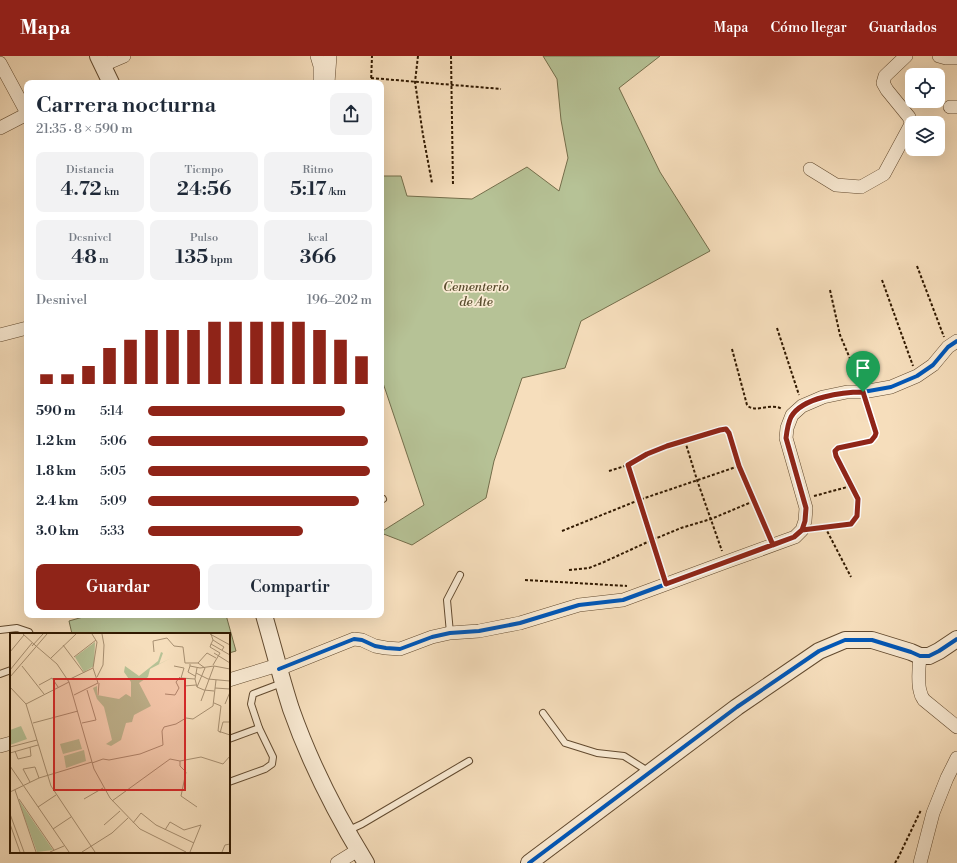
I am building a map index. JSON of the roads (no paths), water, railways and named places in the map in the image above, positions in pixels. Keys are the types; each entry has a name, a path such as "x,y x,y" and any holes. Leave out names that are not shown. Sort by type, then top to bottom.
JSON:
{"street":[{"path":"104,73 124,56"},
{"path":"317,56 320,66 320,80"},
{"path":"328,80 330,56"},
{"path":"810,169 836,185 861,187 884,174 911,122 909,117 883,83 885,76 906,56"},
{"path":"939,56 957,58"},
{"path":"0,63 24,108"},
{"path":"0,128 24,116"},
{"path":"0,335 24,329"},
{"path":"230,680 280,672 354,639 362,640 374,646 400,648 432,637 450,633 479,631 520,623 580,605 623,600 794,537 802,530 805,521 806,508 786,438 787,428 792,415 802,406 823,397 847,392 863,392 891,387 917,376 933,365 953,344"},
{"path":"265,618 280,672 313,763 323,786 362,856 337,863"},
{"path":"529,863 737,707 819,651 845,640 872,640 920,656 930,656 957,639"},
{"path":"920,656 919,688 924,700 957,727"},
{"path":"0,746 10,743"},
{"path":"920,863 934,813 947,778 957,758"}],"lane":[{"path":"450,633 447,600 460,575"},
{"path":"0,630 17,628 30,633"},
{"path":"0,674 10,670"},
{"path":"230,782 265,770 272,764 273,757 259,728 251,704 253,694 280,672"},
{"path":"543,713 565,743 597,753 624,756 643,768 649,774"},
{"path":"230,739 259,728"},
{"path":"347,831 362,824 469,761"}],"park label":[{"name":"Cementerio de Ate","path":"476,294"}]}
